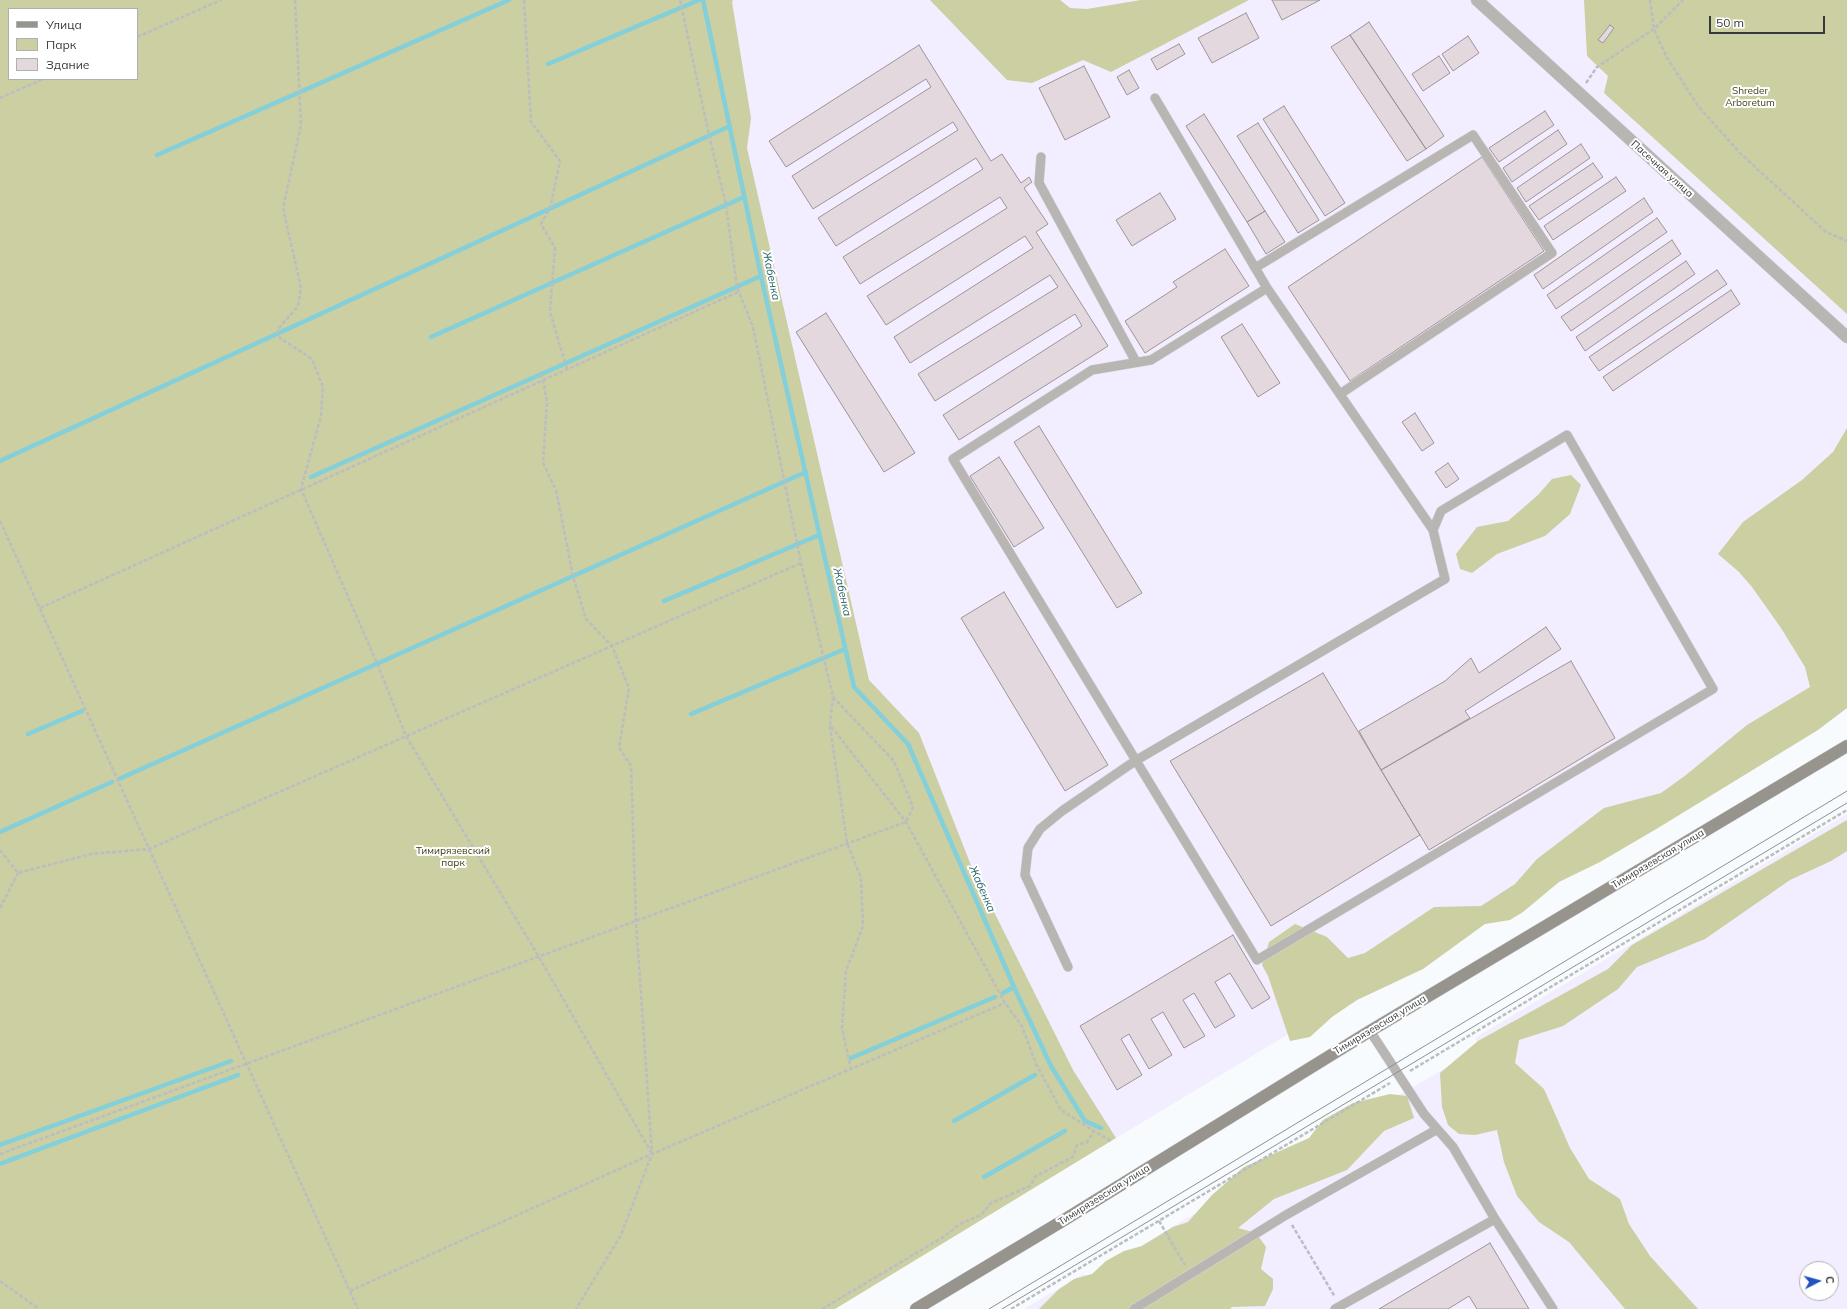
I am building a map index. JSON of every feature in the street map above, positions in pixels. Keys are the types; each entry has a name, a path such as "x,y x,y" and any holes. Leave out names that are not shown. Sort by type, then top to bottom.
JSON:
{"main road":[{"name":"Тимирязевская улица","path":"916,1309 1064,1220 1370,1031 1847,746"}],"street":[{"name":"Пасечная улица","path":"1477,0 1847,337"}],"lane":[{"path":"1068,967 1025,875 1028,848 1040,829 1062,811 1135,761 1445,579 1433,530 1267,288 1155,98"},
{"path":"1255,268 1473,135 1552,253 1340,394"},
{"path":"1041,157 1039,183 1136,362"},
{"path":"1267,288 1151,360 1092,370 953,459 1257,960 1713,689 1567,435 1441,511 1433,530"},
{"path":"1370,1031 1436,1130 1453,1147 1495,1219 1553,1309"},
{"path":"1134,1309 1286,1215 1436,1130"},
{"path":"1337,1307 1495,1219"}],"path":[{"path":"138,37 221,0"},
{"path":"295,0 301,125 283,208 301,288 298,306 278,329 278,333 280,338 312,359 323,387 321,416 301,489 378,663 406,736 539,957 652,1154"},
{"path":"524,0 531,122 560,161 550,208 541,224 555,248 550,312 567,369"},
{"path":"680,0 709,135 726,205 738,292 753,327 801,563 833,697 830,725 847,843 861,878 863,926 846,971 842,1028 851,1069"},
{"path":"1650,0 1654,29 1666,56 1698,106 1740,153 1826,232 1847,241"},
{"path":"1580,93 1597,67 1654,29 1683,0"},
{"path":"0,98 41,80"},
{"path":"40,608 738,292"},
{"path":"540,374 543,380 547,402 543,463 556,490 573,576 586,619 612,646 629,688 619,747 631,766 636,921 652,1154 621,1234 576,1309"},
{"path":"0,521 358,1309"},
{"path":"0,908 18,873 91,854 149,849 801,563"},
{"path":"0,1154 906,822 913,807 894,761 833,697"},
{"path":"830,725 906,822 1005,1003 1022,1026 1036,1064 1061,1110 1111,1141"},
{"path":"1012,1309 1847,810"},
{"path":"0,850 18,873"},
{"path":"350,1291 652,1154 1005,1003"},
{"path":"822,1309 945,1236 960,1224 981,1215 991,1203 1030,1186 1036,1176 1073,1157 1077,1145 1087,1142 1094,1131"},
{"path":"1286,1215 1337,1307"},
{"path":"1159,1221 1190,1274"},
{"path":"0,1281 39,1309"}],"shaded area":[{"path":"0,0 1847,0 1847,698 835,1309 0,1309"},
{"path":"1847,814 1847,1309 1024,1309 1083,1274 1091,1276 1165,1231 1480,1048 1475,1038"}],"green space":[{"name":"Тимирязевский парк","path":"0,0 733,0 732,2 751,118 747,148 869,680 919,733 972,868 1073,1070 1116,1138 835,1309 0,1309"},
{"path":"930,0 1060,0 1070,8 1087,9 1141,0 1249,0 1111,72 1083,60 1032,83 1007,80"},
{"name":"Shreder Arboretum","path":"1584,0 1847,0 1847,314 1604,93 1608,76 1587,56"},
{"path":"1847,428 1847,708 1818,730 1658,828 1600,862 1559,882 1523,912 1510,920 1485,924 1423,969 1357,1000 1332,1017 1310,1037 1290,1041 1268,976 1262,965 1269,942 1295,924 1327,937 1348,958 1365,953 1434,907 1481,906 1515,884 1537,859 1604,808 1661,793 1686,775 1747,725 1810,687 1805,667 1781,628 1752,587 1739,572 1718,554 1743,522 1802,480 1833,452"},
{"path":"1571,475 1581,485 1570,514 1545,536 1497,554 1472,573 1460,569 1456,554 1477,527 1508,521 1538,495 1552,479"},
{"path":"1847,820 1847,851 1831,861 1790,880 1705,939 1637,967 1618,989 1563,1026 1519,1040 1515,1063 1544,1089 1570,1148 1589,1179 1620,1199 1629,1224 1650,1256 1698,1309 1625,1309 1569,1242 1539,1222 1517,1196 1504,1162 1497,1130 1475,1135 1459,1134 1448,1125 1442,1107 1440,1073 1478,1041 1608,969 1632,945"},
{"path":"1390,1094 1407,1096 1414,1118 1384,1131 1347,1170 1274,1199 1238,1228 1256,1233 1266,1247 1261,1269 1273,1279 1273,1289 1265,1306 1232,1307 1230,1309 1039,1309 1058,1290 1074,1279 1092,1274 1106,1261 1124,1251 1142,1246 1173,1227 1188,1222 1212,1195 1244,1167 1309,1138 1323,1120 1353,1103"}],"building":[{"path":"1272,0 1320,0 1282,20"},
{"path":"1246,13 1259,38 1212,63 1198,38"},
{"path":"1369,22 1444,136 1426,149 1350,35"},
{"path":"1610,25 1614,28 1603,43 1598,40"},
{"path":"1350,35 1426,149 1407,161 1331,47"},
{"path":"1468,36 1479,53 1453,71 1442,54"},
{"path":"1179,44 1185,54 1157,70 1151,59"},
{"path":"919,45 991,161 1002,154 1021,183 1029,177 1032,182 1024,188 1048,224 1036,232 1108,346 959,440 943,415 1082,326 1075,314 935,401 918,374 1058,287 1050,275 910,363 894,337 1033,248 1025,236 886,325 867,296 1007,208 1000,197 860,284 843,257 983,169 976,158 836,246 818,218 958,130 953,122 813,209 792,176 931,87 926,79 786,167 769,141"},
{"path":"1439,56 1450,73 1423,91 1412,74"},
{"path":"1084,66 1110,117 1065,140 1039,88"},
{"path":"1129,70 1139,88 1127,95 1117,77"},
{"path":"1284,106 1345,203 1325,216 1263,119"},
{"path":"1545,111 1554,125 1499,162 1489,148"},
{"path":"1204,114 1265,211 1247,222 1186,126"},
{"path":"1258,123 1319,220 1298,233 1237,136"},
{"path":"1558,130 1567,144 1512,182 1503,168"},
{"path":"1581,144 1590,158 1526,202 1517,188"},
{"path":"1482,157 1544,251 1350,381 1288,287"},
{"path":"1593,163 1603,177 1539,220 1529,206"},
{"path":"1616,177 1626,191 1553,240 1544,226"},
{"path":"1160,193 1176,219 1132,246 1116,220"},
{"path":"1644,198 1653,212 1543,289 1534,275"},
{"path":"1265,211 1285,242 1266,254 1247,222"},
{"path":"1657,218 1667,232 1556,309 1547,295"},
{"path":"1672,240 1681,254 1571,331 1561,317"},
{"path":"1225,249 1249,286 1145,353 1125,321 1177,287 1173,282"},
{"path":"1686,261 1695,274 1585,351 1576,337"},
{"path":"1717,270 1727,284 1599,371 1589,357"},
{"path":"1731,290 1740,304 1613,391 1603,377"},
{"path":"826,313 915,453 884,472 796,332"},
{"path":"1242,324 1280,383 1258,397 1221,337"},
{"path":"1415,413 1434,443 1422,451 1402,422"},
{"path":"1039,426 1142,593 1117,608 1014,442"},
{"path":"999,457 1044,528 1014,547 970,476"},
{"path":"1448,463 1459,479 1446,488 1435,472"},
{"path":"1004,592 1108,765 1065,791 961,618"},
{"path":"1546,627 1561,649 1465,711 1470,718 1381,770 1359,731 1445,681 1471,658 1479,673"},
{"path":"1571,661 1615,738 1429,850 1381,770"},
{"path":"1323,673 1420,835 1271,926 1170,761"},
{"path":"1233,935 1270,998 1252,1009 1230,973 1215,982 1235,1016 1215,1028 1194,993 1183,1000 1205,1036 1184,1048 1163,1012 1151,1019 1172,1055 1149,1069 1129,1034 1121,1039 1142,1075 1117,1090 1080,1026"},
{"path":"1490,1243 1529,1309 1477,1309 1469,1296 1448,1309 1379,1309"}],"waterway":[{"path":"157,155 509,0"},
{"path":"548,64 699,0"},
{"name":"Жабенка","path":"703,0 761,276 854,687 908,744 1014,987 1051,1066 1085,1121 1101,1128"},
{"path":"0,461 730,126"},
{"path":"431,337 744,197"},
{"path":"311,477 761,276"},
{"path":"119,779 806,472"},
{"path":"664,601 819,535"},
{"path":"691,714 845,649"},
{"path":"28,734 82,711"},
{"path":"0,832 112,782"},
{"path":"1003,993 1014,987"},
{"path":"851,1058 995,997"},
{"path":"0,1145 231,1061"},
{"path":"0,1164 238,1075"},
{"path":"954,1121 1035,1075"},
{"path":"984,1177 1065,1131"}],"tram line":[{"path":"989,1309 1847,791"},
{"path":"1002,1309 1847,803"}]}
